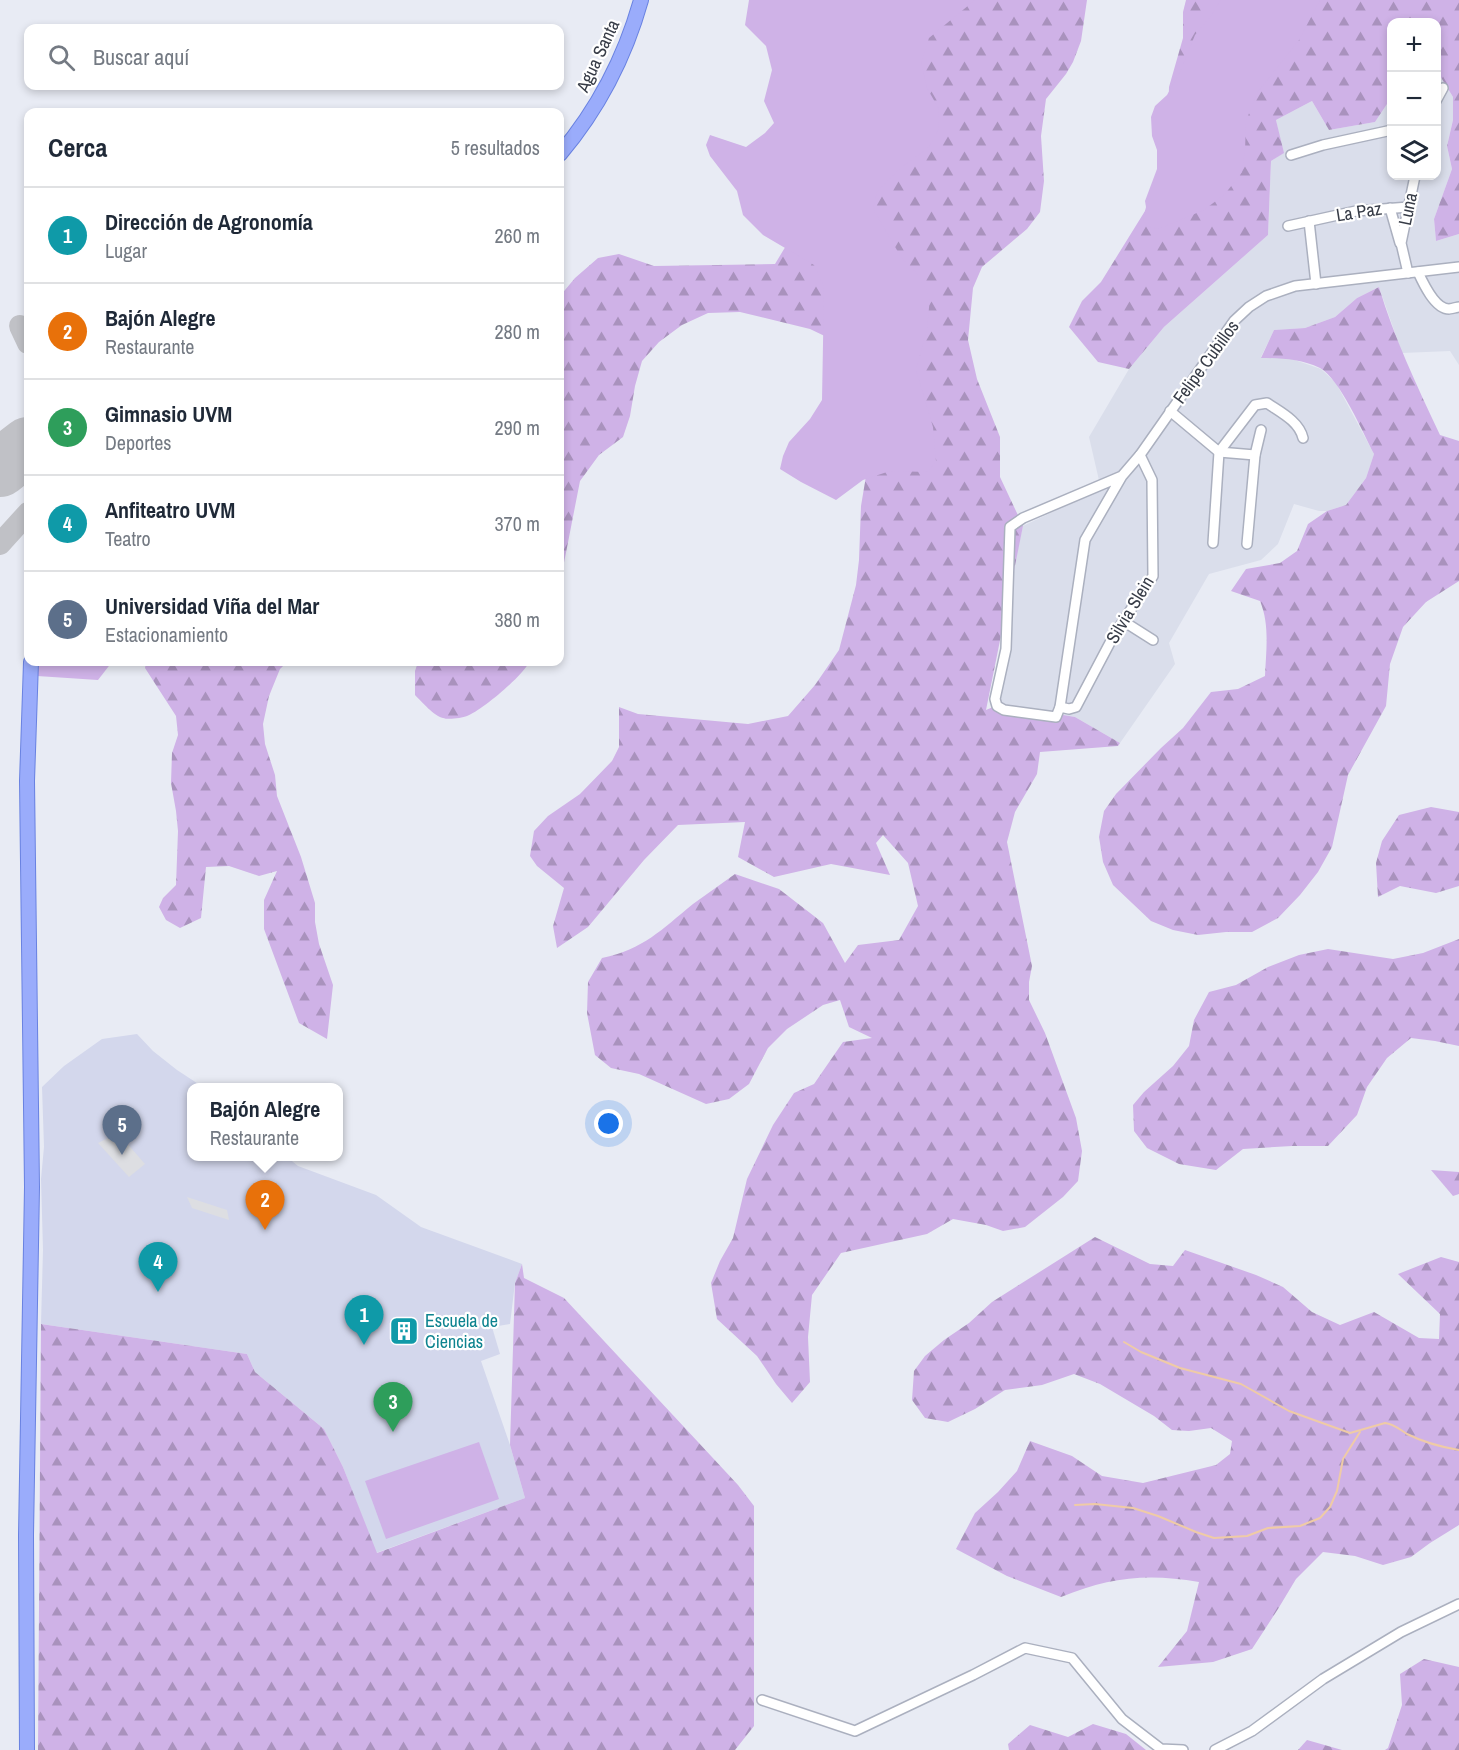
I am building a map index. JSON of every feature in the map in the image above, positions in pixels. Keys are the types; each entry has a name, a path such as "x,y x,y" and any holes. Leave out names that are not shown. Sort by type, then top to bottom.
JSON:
{"main road":[{"name":"Agua Santa","path":"564,149 585,121 605,88 624,49 641,0"},
{"path":"27,1750 26,1535 32,1165 30,915 27,856 31,666"}],"street":[{"path":"1441,92 1443,88"},
{"path":"1291,155 1323,145 1387,131"},
{"name":"Luna","path":"1401,243 1413,180"},
{"name":"Luna","path":"1390,207 1407,273"},
{"name":"La Paz","path":"1288,226 1356,210 1409,207"},
{"path":"1309,221 1316,284"},
{"name":"Felipe Cubillos","path":"1060,706 1085,540 1122,476 1234,321 1266,296 1285,288 1459,267"},
{"path":"1418,272 1426,289 1440,306 1449,309 1459,307"},
{"path":"1213,543 1219,452 1256,405 1267,403 1286,416 1301,429 1303,438"},
{"path":"1170,411 1219,452 1255,455"},
{"path":"1247,544 1255,455 1261,430"},
{"name":"Silvia Slein","path":"1060,706 1069,710 1076,707 1114,635 1153,576 1152,480 1140,454"},
{"path":"1060,706 1056,717 1004,710 997,706 995,699 1006,649 1010,527 1023,518 1122,476"},
{"path":"1123,621 1153,640"},
{"path":"1215,1750 1252,1731 1323,1679 1401,1632 1459,1604"},
{"path":"762,1701 855,1731 1025,1648 1072,1658 1122,1719 1161,1749 1184,1750"}],"shaded area":[{"path":"1441,78 1453,97 1453,120 1447,146 1452,169 1434,219 1436,241 1459,234 1459,365 1450,351 1402,353 1379,287 1357,298 1335,317 1305,328 1274,330 1261,357 1289,358 1321,369 1336,383 1374,454 1366,478 1346,505 1319,511 1294,504 1278,544 1261,560 1209,574 1169,643 1175,664 1120,743 1075,717 1000,704 1015,562 1023,526 1101,489 1089,437 1129,369 1164,327 1268,235 1271,161 1283,153 1276,120 1312,101 1329,130 1375,122 1387,104 1387,180 1441,180"},
{"path":"137,1034 153,1051 197,1083 187,1083 187,1161 292,1161 298,1166 376,1195 421,1227 522,1264 515,1283 510,1324 492,1327 500,1354 481,1361 510,1445 525,1498 376,1553 343,1467 324,1429 255,1372 247,1354 41,1324 43,1250 41,1179 44,1147 42,1087 64,1066 102,1039"},
{"path":"108,1138 125,1141 145,1164 129,1177 98,1143"},
{"path":"187,1197 227,1210 229,1220 192,1208"}],"green space":[{"path":"749,0 975,0 929,38 921,62 927,88 939,109 938,130 929,147 898,170 877,192 873,209 901,257 918,275 930,297 927,329 916,370 933,427 936,461 928,472 890,471 863,480 836,500 780,469 789,442 810,419 822,400 824,287 814,265 763,235 743,215 737,191 710,156 706,145 710,135 746,147 774,123 764,101 772,70 766,46 745,25"},
{"path":"881,0 1087,0 1081,41 1073,62 1046,99 1041,136 1044,181 1040,212 1027,229 982,267 973,288 968,340 977,379 1000,437 1000,477 1023,526 986,710 1000,704 1075,717 1120,743 1118,746 1040,752 1037,774 1015,812 1007,842 1032,966 1029,1000 1045,1033 1076,1118 1082,1151 1078,1181 1063,1197 1025,1227 1003,1231 986,1225 953,1219 927,1234 841,1253 812,1295 808,1337 810,1382 792,1403 757,1356 717,1319 711,1283 733,1238 747,1179 773,1125 794,1093 814,1084 843,1042 872,1038 849,1027 840,1000 823,1005 787,1029 768,1048 749,1084 729,1099 706,1104 639,1074 611,1068 595,1055 587,1013 588,982 602,958 641,944 735,874 779,889 823,923 845,963 858,945 899,940 918,906 908,863 883,835 876,843 890,875 831,864 774,877 738,857 745,822 678,825 644,860 588,927 557,948 553,926 564,888 537,866 530,856 534,831 548,816 580,794 612,761 619,747 619,707 638,714 748,724 788,716 815,685 839,650 856,585 861,506 866,476 833,340 810,329 740,312 708,313 682,325 659,342 642,361 623,437 599,455 580,481 564,563 564,291 598,258 619,254 654,266 775,264 810,206"},
{"path":"1186,0 1459,0 1459,234 1436,241 1434,219 1452,169 1447,146 1453,120 1453,97 1441,78 1441,18 1387,18 1387,104 1375,122 1329,130 1312,101 1276,120 1284,153 1271,161 1268,235 1164,327 1129,369 1098,362 1069,327 1082,301 1101,282 1158,190 1168,126 1169,87 1183,38 1183,12"},
{"path":"1221,0 1320,0 1299,40 1257,93 1246,121 1242,172 1225,194 1204,210 1158,229 1147,226 1143,220 1145,201 1157,169 1157,150 1152,136 1151,117 1155,106 1167,95 1180,72 1195,35"},
{"path":"1379,287 1399,343 1440,435 1459,441 1459,581 1426,602 1403,627 1390,664 1386,706 1348,775 1332,847 1318,872 1300,895 1278,918 1252,932 1198,935 1173,930 1151,921 1113,885 1103,862 1099,837 1104,811 1116,794 1183,728 1211,692 1238,689 1265,676 1266,629 1260,601 1231,591 1246,569 1280,563 1297,551 1308,524 1327,511 1346,505 1366,478 1374,454 1350,407 1328,374 1320,368 1298,361 1261,358 1274,330 1305,328 1335,317 1357,298"},
{"path":"38,666 109,666 98,680 37,676"},
{"path":"145,666 283,666 269,696 263,724 265,744 275,775 277,796 301,857 315,903 315,922 319,944 333,985 327,1039 299,1023 264,929 264,900 277,871 259,876 229,866 206,867 201,918 180,928 166,920 159,907 163,898 176,885 178,831 171,783 172,753 178,735 176,716"},
{"path":"417,666 526,666 511,683 482,707 467,716 448,719 436,715 415,695"},
{"path":"1431,807 1459,812 1459,886 1436,893 1400,886 1378,897 1376,863 1382,841 1399,815"},
{"path":"1459,939 1459,1046 1411,1038 1387,1058 1367,1087 1357,1115 1328,1146 1243,1149 1216,1170 1179,1164 1147,1148 1134,1131 1133,1105 1173,1066 1189,1046 1194,1020 1209,992 1236,985 1268,967 1299,955 1328,949 1393,959 1423,953"},
{"path":"1431,1170 1459,1172 1459,1194 1453,1196"},
{"path":"1095,1237 1150,1264 1173,1266 1185,1250 1283,1287 1312,1312 1340,1325 1374,1312 1419,1338 1439,1339 1440,1314 1398,1274 1441,1257 1459,1262 1459,1525 1411,1557 1383,1565 1355,1556 1323,1552 1296,1579 1252,1649 1213,1662 1158,1667 1187,1631 1199,1582 1163,1578 1129,1579 1096,1585 1061,1597 1007,1576 956,1549 975,1513 1017,1471 1030,1441 1072,1456 1102,1476 1143,1483 1216,1465 1230,1454 1232,1441 1211,1428 1189,1431 1172,1430 1154,1416 1100,1384 1074,1374 1042,1385 1005,1390 975,1409 948,1422 925,1418 912,1400 914,1371 925,1356 969,1323 992,1302"},
{"path":"522,1264 524,1278 564,1298 738,1485 754,1506 754,1726 735,1750 38,1750 41,1324 247,1354 255,1372 324,1429 343,1467 377,1553 525,1498 510,1445 515,1283"},
{"path":"479,1442 499,1499 386,1539 365,1481"},
{"path":"1424,1659 1459,1667 1459,1750 1385,1750 1388,1748 1402,1705 1400,1674"},
{"path":"1093,1724 1126,1734 1146,1750 1009,1750 1008,1744 1030,1725 1068,1737"},
{"path":"1307,1740 1342,1750 1298,1750"}],"waterway":[{"path":"1124,1342 1141,1352 1180,1368 1241,1384 1289,1411 1350,1433 1385,1423 1426,1442 1459,1450"},
{"path":"1075,1505 1095,1504 1133,1508 1214,1538 1247,1536 1268,1528 1300,1526 1320,1518 1330,1507 1337,1491 1343,1459 1360,1432"}],"taxiway":[{"path":"20,326 24,334"},
{"path":"0,544 24,517"}],"runway":[{"path":"0,468 24,449"}],"place":[{"name":"Universidad Viña del Mar","path":"122,1155"},
{"name":"Bajón Alegre","path":"265,1230"},
{"name":"Anfiteatro UVM","path":"158,1292"},
{"name":"Escuela de Ciencias","path":"404,1331"},
{"name":"Dirección de Agronomía","path":"364,1345"},
{"name":"Gimnasio UVM","path":"393,1432"}]}
